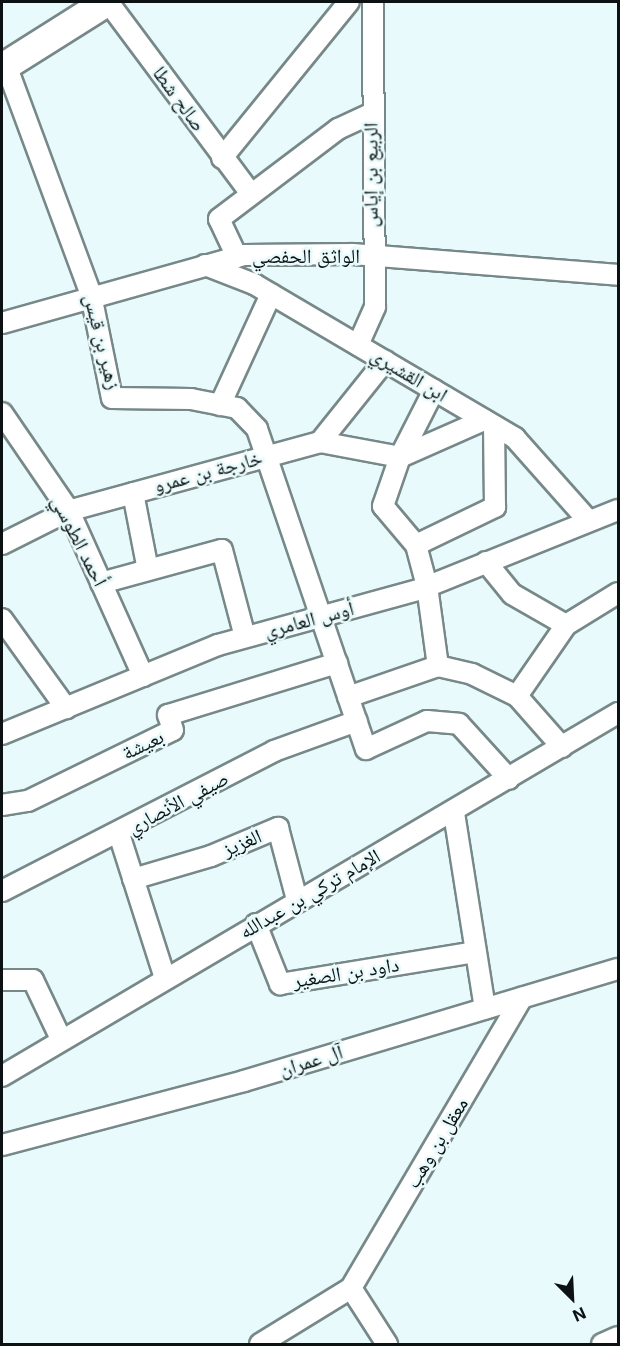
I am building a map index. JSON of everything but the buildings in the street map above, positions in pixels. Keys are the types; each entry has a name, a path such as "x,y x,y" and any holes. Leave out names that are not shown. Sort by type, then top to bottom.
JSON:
{"street":[{"path":"4,67 107,2"},
{"name":"صالح شطا","path":"107,2 251,194"},
{"path":"222,158 349,2"},
{"name":"الربيع بن إياس","path":"358,345 375,308 371,256 373,2"},
{"name":"زهير بن قيس","path":"4,67 91,295 112,398 237,408 257,429 366,749 427,721 459,724 509,779"},
{"path":"237,257 219,219 338,129 372,112"},
{"name":"الواثق الحفصي","path":"2,323 91,295 237,257 371,256 618,275"},
{"name":"ابن القشيري","path":"205,265 271,294 515,438 587,519"},
{"path":"220,405 271,294"},
{"path":"385,361 320,442 400,457 489,423 495,507 416,545"},
{"path":"434,390 400,457 383,506 416,545 427,586 438,666"},
{"name":"أحمد الطوسي","path":"2,413 69,511 143,676"},
{"name":"خارجة بن عمرو","path":"2,544 69,511 320,442"},
{"path":"133,493 148,570"},
{"name":"أوس العامري","path":"2,734 245,637 427,586 587,519 618,510"},
{"path":"101,583 222,550 245,637"},
{"path":"486,562 512,594 566,625"},
{"path":"517,696 566,625 618,593"},
{"path":"2,619 66,708"},
{"name":"بعيشة","path":"2,805 28,801 173,730 168,715 337,663"},
{"path":"348,697 438,666 472,674 517,696 562,747"},
{"name":"الإمام تركي بن عبدالله","path":"2,1076 297,900 454,813 618,713"},
{"name":"صيفي الأنصاري","path":"2,891 119,834 274,751 357,721"},
{"path":"454,813 485,1009"},
{"name":"الغزيز","path":"133,879 211,856 278,828 297,900"},
{"path":"119,834 165,978"},
{"name":"داود بن الصغير","path":"256,924 280,984 475,952"},
{"name":"آل عمران","path":"2,1145 244,1081 618,969"},
{"path":"2,980 33,980 61,1039"},
{"name":"معقل بن وهب","path":"351,1288 522,998"},
{"path":"260,1344 351,1288 381,1342"},
{"path":"602,1344 618,1338"}]}
